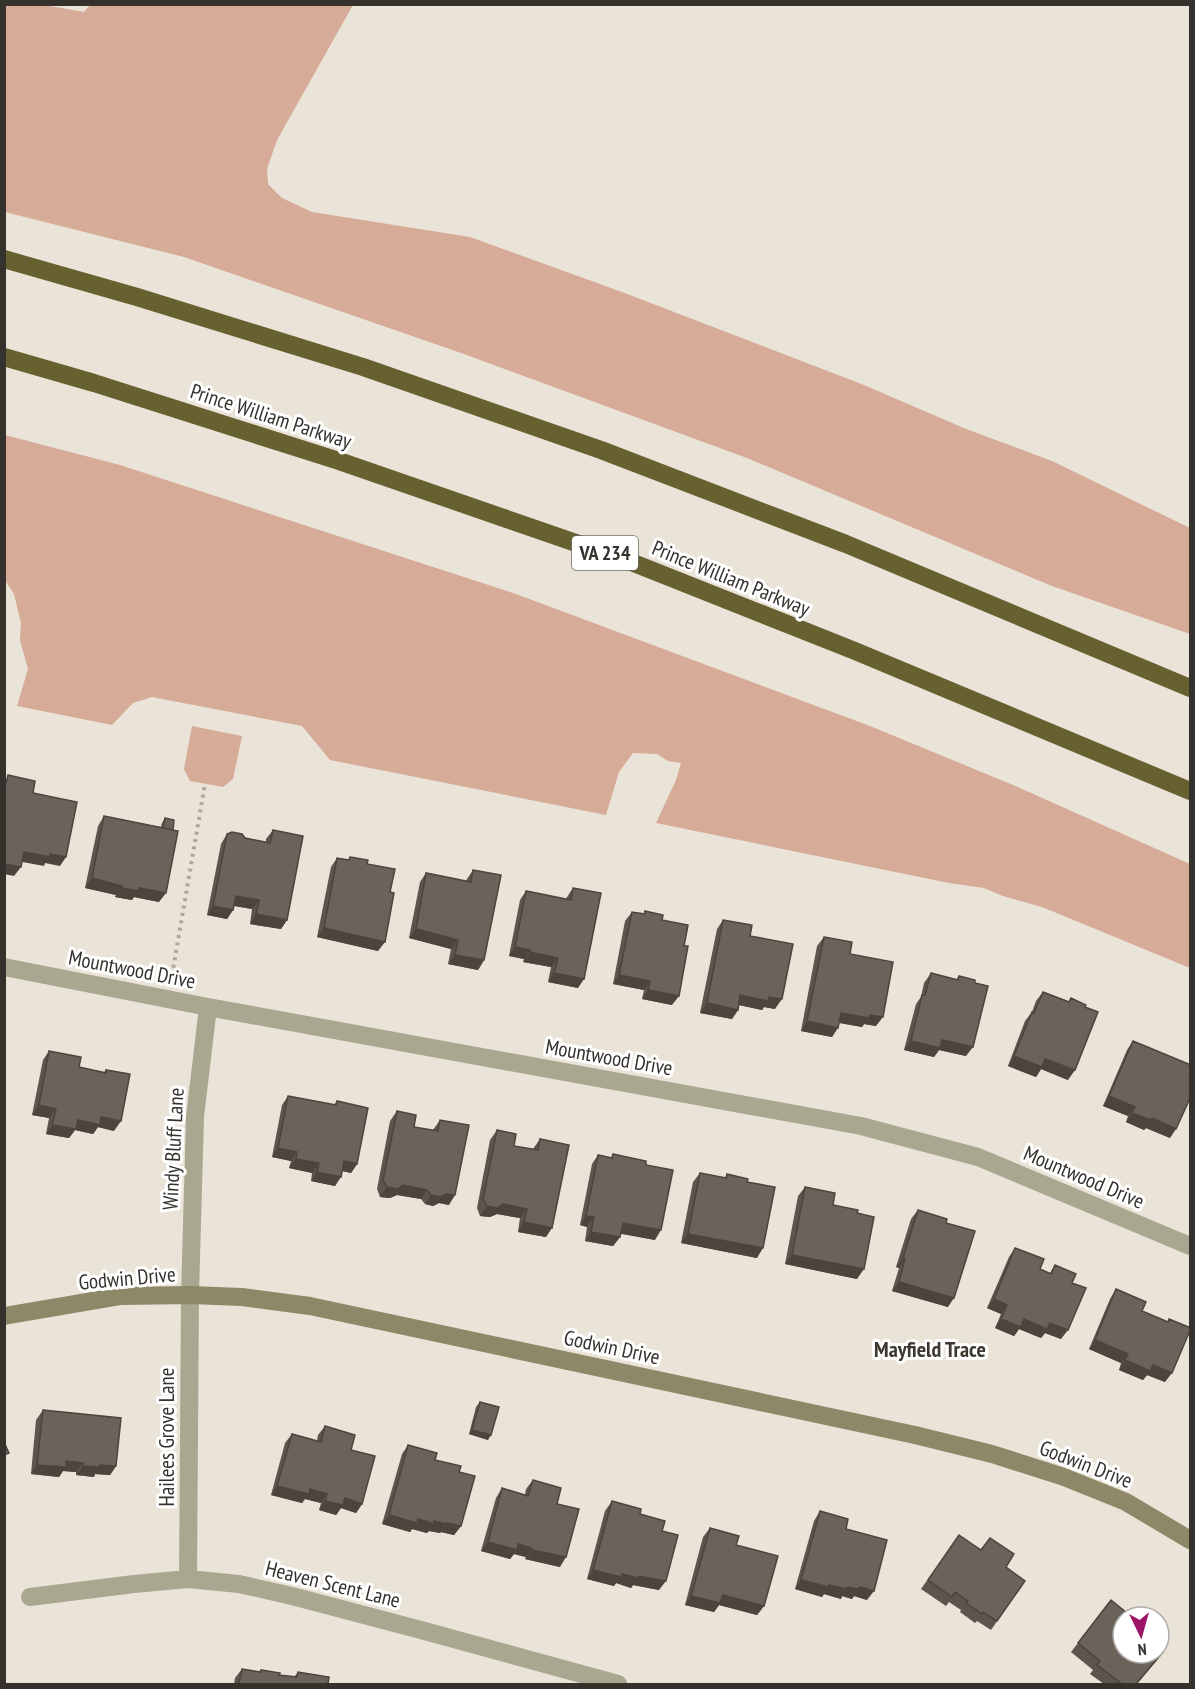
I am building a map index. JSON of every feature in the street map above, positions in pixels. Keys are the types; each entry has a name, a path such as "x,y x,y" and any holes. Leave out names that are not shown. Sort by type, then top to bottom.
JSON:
{"highway":[{"path":"4,259 137,297 363,367 601,450 846,544 1191,688"},
{"name":"Prince William Parkway","path":"4,357 94,383 339,461 631,562 855,651 1191,791"}],"street":[{"name":"Mountwood Drive","path":"4,967 208,1007 861,1126 978,1157 1191,1246"},
{"name":"Windy Bluff Lane","path":"190,1294 195,1117 208,1007"},
{"name":"Godwin Drive","path":"4,1316 121,1296 190,1294 242,1297 310,1306 915,1435 992,1454 1064,1477 1126,1502 1191,1540"},
{"name":"Hailees Grove Lane","path":"188,1579 190,1294"},
{"name":"Heaven Scent Lane","path":"30,1597 188,1579 239,1584 292,1596 618,1684"}],"path":[{"path":"168,999 205,784"}],"shaded area":[{"path":"91,4 353,5 277,140 267,169 268,184 282,198 312,212 470,237 622,292 864,385 966,429 1052,461 1190,528 1190,634 1052,586 747,458 464,354 184,257 5,212 5,5 44,5 84,12"},
{"path":"5,435 120,465 516,594 870,726 1013,785 1190,864 1190,968 1042,907 984,888 949,883 656,823 676,780 681,763 668,761 657,754 633,753 619,772 606,815 330,760 302,726 152,697 133,703 112,725 17,706 28,669 20,640 21,623 14,594 5,580"},
{"path":"192,726 242,736 233,779 223,787 190,781 184,769"}],"building":[{"path":"8,775 35,781 33,793 77,802 66,857 50,854 50,857 24,852 21,867 4,864 4,791"},
{"path":"104,816 178,831 166,893 139,888 139,891 122,888 122,886 92,878"},
{"path":"165,818 174,820 173,830 163,828"},
{"path":"273,830 303,836 287,920 256,914 259,900 236,896 233,910 213,906 227,834 232,832 242,834 245,838 270,843"},
{"path":"350,857 368,860 367,864 395,869 390,892 394,893 385,942 324,928 337,858 349,860"},
{"path":"473,870 501,875 484,960 455,955 458,940 416,929 426,873 471,882"},
{"path":"573,888 601,893 584,979 554,973 558,958 515,947 526,891 571,900"},
{"path":"645,911 663,915 662,920 688,925 684,946 688,946 679,996 648,990 650,981 619,975 632,912 645,914"},
{"path":"723,920 752,925 750,936 793,944 782,999 769,997 768,1001 740,995 738,1010 707,1003"},
{"path":"824,937 852,942 850,954 893,962 883,1017 870,1015 869,1018 841,1013 838,1028 807,1021"},
{"path":"931,973 958,980 959,976 988,986 973,1047 942,1040 940,1048 911,1041 922,995 925,995"},
{"path":"1043,992 1069,1002 1071,998 1098,1012 1075,1070 1045,1059 1042,1067 1014,1056"},
{"path":"1133,1041 1191,1065 1191,1096 1176,1129 1152,1118 1151,1120 1132,1113 1135,1107 1109,1096"},
{"path":"49,1051 81,1057 79,1067 106,1073 106,1070 130,1074 121,1121 101,1117 100,1125 78,1120 76,1129 52,1125 56,1109 39,1105"},
{"path":"288,1096 336,1105 337,1101 368,1108 357,1164 344,1161 341,1177 317,1172 319,1163 296,1159 297,1152 278,1148"},
{"path":"397,1111 416,1115 414,1127 438,1131 440,1120 469,1125 455,1195 446,1194 440,1197 431,1195 427,1190 403,1185 397,1189 387,1187 383,1180"},
{"path":"497,1130 516,1134 514,1146 538,1150 540,1139 569,1145 552,1228 524,1222 527,1209 503,1204 497,1208 487,1206 483,1199"},
{"path":"613,1154 646,1161 646,1165 673,1170 661,1230 623,1223 620,1237 591,1232 594,1217 586,1216 598,1155 612,1158"},
{"path":"700,1173 726,1178 727,1174 748,1179 747,1182 775,1187 763,1248 688,1234"},
{"path":"805,1187 835,1193 833,1205 858,1210 857,1213 874,1217 864,1269 792,1255"},
{"path":"918,1210 947,1219 946,1223 975,1231 954,1298 899,1282 905,1259 903,1258"},
{"path":"1015,1248 1044,1259 1040,1269 1051,1274 1055,1265 1076,1274 1072,1283 1086,1288 1068,1330 1050,1323 1047,1329 1024,1319 1021,1327 1001,1319 1007,1305 994,1299"},
{"path":"1116,1289 1146,1302 1142,1311 1168,1322 1169,1319 1191,1328 1172,1373 1153,1365 1150,1371 1125,1360 1128,1354 1095,1340"},
{"path":"480,1402 499,1407 491,1435 472,1430"},
{"path":"43,1410 121,1418 116,1466 83,1466 83,1463 66,1461 66,1467 37,1465"},
{"path":"325,1426 355,1435 351,1450 375,1456 362,1504 345,1498 343,1505 325,1501 327,1494 310,1489 309,1494 277,1486 292,1434 321,1442"},
{"path":"4,1442 9,1453 4,1455"},
{"path":"408,1445 437,1453 435,1460 461,1466 459,1472 475,1476 461,1526 434,1521 434,1524 418,1519 417,1523 389,1515"},
{"path":"533,1480 561,1488 557,1504 579,1509 566,1557 532,1550 532,1548 518,1544 517,1550 488,1542 502,1488 528,1496"},
{"path":"612,1501 641,1509 640,1514 665,1521 662,1531 678,1535 666,1581 622,1574 621,1577 593,1570"},
{"path":"820,1511 848,1519 846,1529 887,1540 874,1591 860,1587 859,1589 848,1587 847,1589 829,1585 829,1587 801,1580"},
{"path":"710,1528 739,1536 736,1545 778,1556 764,1606 723,1595 720,1603 691,1596"},
{"path":"959,1535 981,1550 990,1538 1014,1554 1006,1567 1025,1581 997,1621 966,1603 968,1601 955,1592 952,1597 928,1580"},
{"path":"1111,1600 1117,1605 1111,1605 1111,1665 1152,1665 1136,1684 1122,1684 1097,1665 1100,1661 1078,1643"},
{"path":"242,1669 297,1677 298,1672 329,1677 328,1684 239,1684"}],"district":[{"name":"Mayfield Trace","path":"930,1349"}]}
